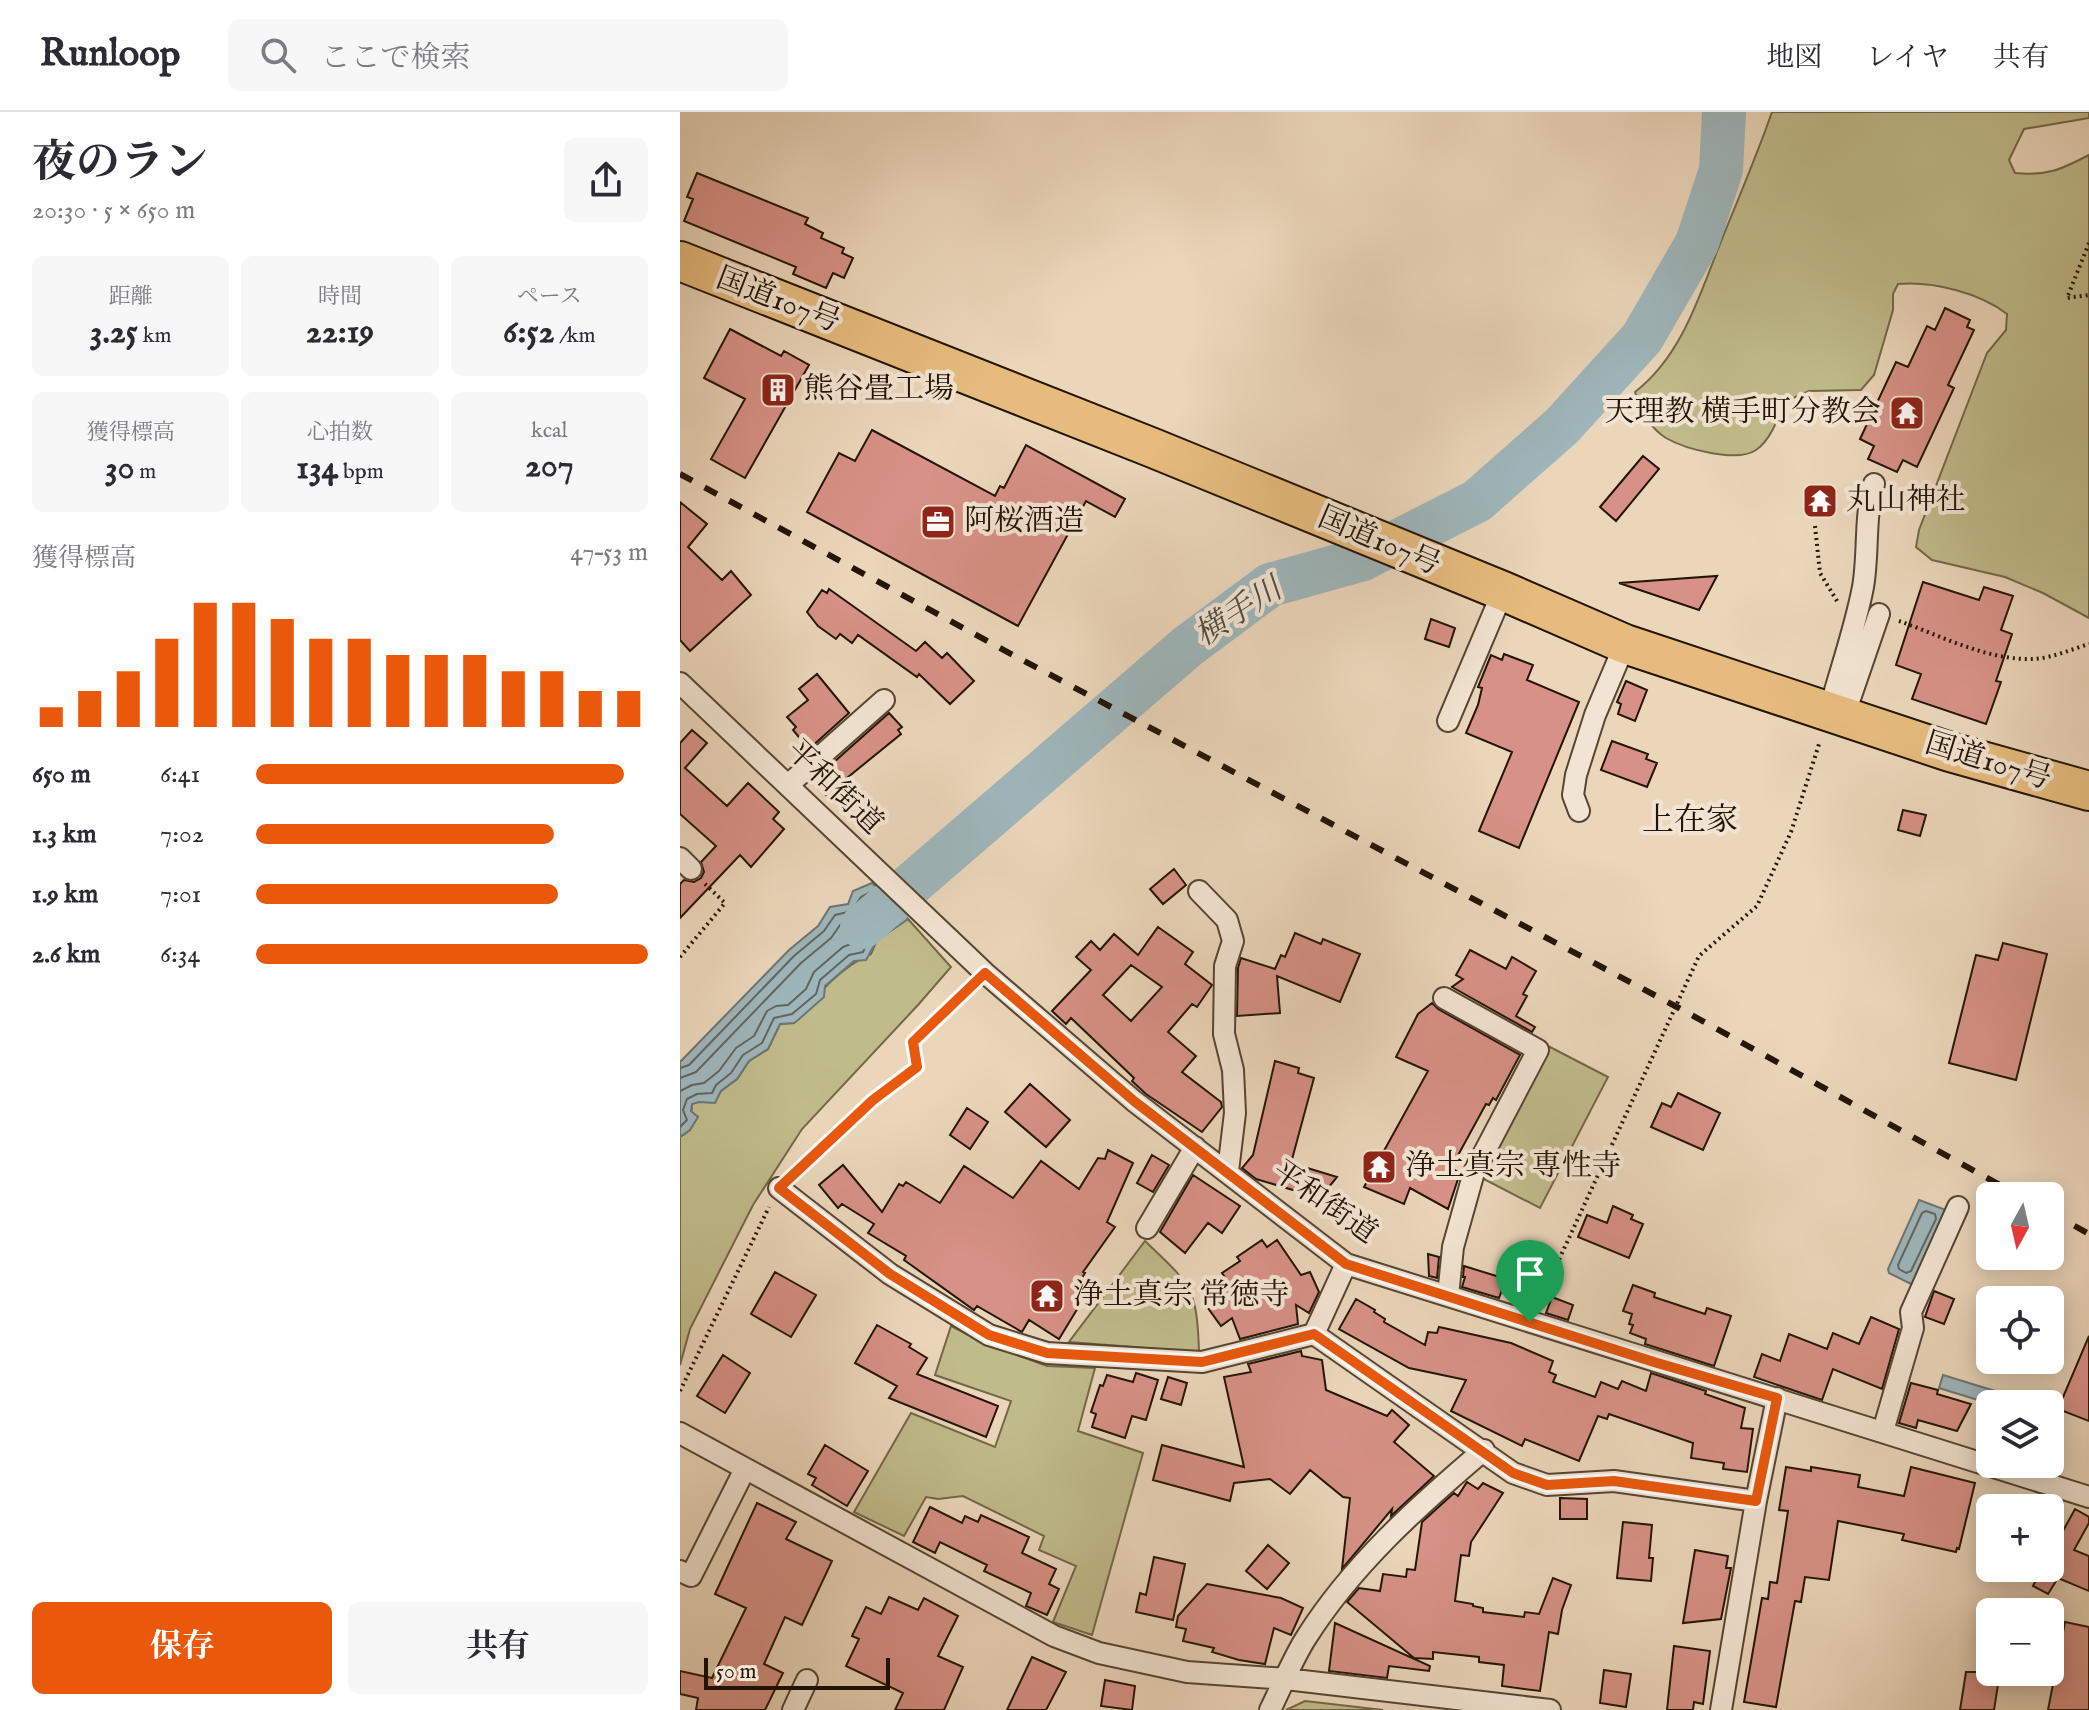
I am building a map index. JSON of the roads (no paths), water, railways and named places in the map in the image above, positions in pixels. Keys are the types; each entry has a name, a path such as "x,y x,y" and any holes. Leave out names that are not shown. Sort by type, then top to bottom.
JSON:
{"highway":[{"name":"国道107号","path":"680,261 1153,448 1625,644 1964,756 2089,791"}],"street":[{"path":"1836,714 1863,587 1868,504 1874,484"},
{"path":"1448,721 1503,591"},
{"path":"1836,714 1879,614"},
{"path":"1579,811 1573,795 1576,775 1595,715 1625,644"},
{"name":"平和街道","path":"680,683 978,967 1134,1101 1346,1264 2089,1497"},
{"path":"788,785 884,700"},
{"path":"1199,891 1227,920 1233,941 1225,966 1224,1034 1233,1070 1235,1113 1228,1171"},
{"path":"1444,998 1538,1050 1474,1172 1453,1247 1448,1296"},
{"path":"1147,1228 1195,1147"},
{"path":"779,1188 890,1274 989,1335 1047,1353 1202,1362 1314,1334 1513,1473 1547,1485 1614,1481 1756,1501"},
{"path":"1883,1431 1913,1328 1911,1312 1958,1207"},
{"path":"1314,1334 1346,1264"},
{"path":"1721,1710 1756,1501 1777,1398"},
{"path":"680,1433 1054,1636 1099,1653 1187,1672 1286,1679 1412,1702 1550,1710"},
{"path":"1270,1710 1304,1640 1340,1589 1417,1507 1484,1450"},
{"path":"680,1571 691,1576 745,1469"},
{"path":"793,1710 807,1680"}],"water":[{"path":"872,883 908,919 877,940 866,960 854,961 825,986 824,997 798,1020 780,1024 768,1049 749,1061 737,1079 721,1091 715,1103 692,1104 691,1111 698,1117 690,1130 680,1137 680,1062 789,950 818,926 830,907 848,904 853,891"},
{"path":"1919,1200 1946,1210 1914,1284 1911,1284 1889,1273 1888,1269"},
{"path":"1943,1375 1992,1390 1976,1390 1976,1399 1939,1388"}],"waterway":[{"name":"横手川","path":"862,927 1188,646 1270,585 1363,559 1477,501 1562,426 1642,338 1697,243 1721,170 1724,112"}],"railway":[{"path":"680,474 1013,655 1677,1007 1995,1182"},
{"path":"2064,1220 2089,1234"}],"place":[{"name":"熊谷畳工場","path":"778,390"},
{"name":"天理教 横手町分教会","path":"1907,413"},
{"name":"丸山神社","path":"1820,501"},
{"name":"阿桜酒造","path":"938,522"},
{"name":"浄土真宗 専性寺","path":"1379,1167"},
{"name":"浄土真宗 常徳寺","path":"1047,1296"}],"district":[{"name":"上在家","path":"1690,821"}]}
